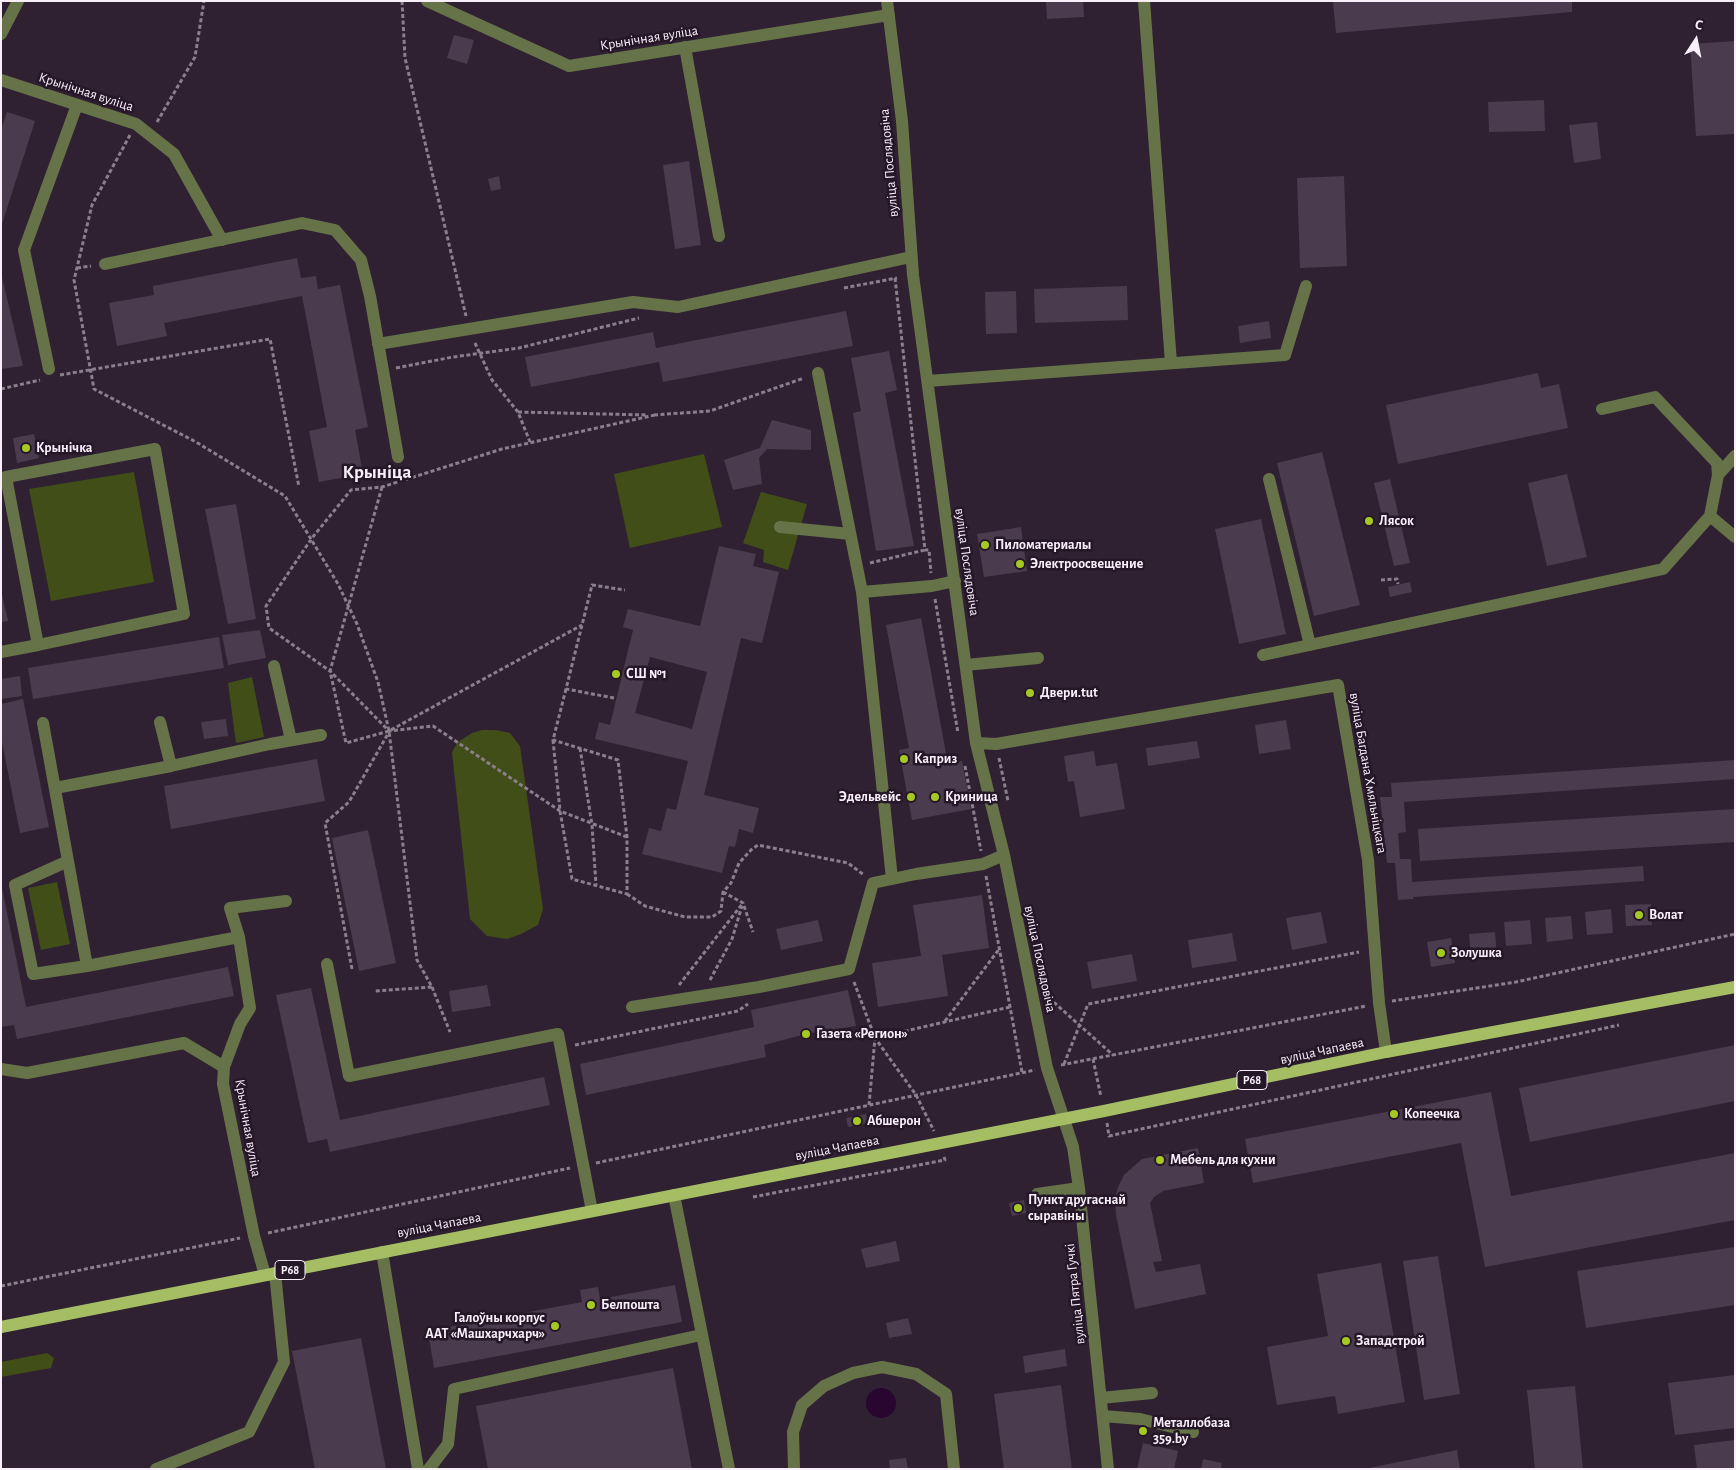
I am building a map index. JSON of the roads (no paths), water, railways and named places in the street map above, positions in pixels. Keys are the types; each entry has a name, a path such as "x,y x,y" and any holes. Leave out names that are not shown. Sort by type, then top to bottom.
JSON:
{"main road":[{"name":"вуліца Чапаева","path":"2,1327 940,1143 1386,1052 1735,987"}],"street":[{"path":"1,34 18,1"},
{"name":"Крынічная вуліца","path":"426,1 569,66 889,15"},
{"name":"вуліца Послядовіча","path":"888,1 902,121 913,275 976,743 1004,855 1047,1068 1063,1118"},
{"path":"1144,1 1171,363"},
{"path":"685,47 719,236"},
{"name":"Крынічная вуліца","path":"1,80 136,124 151,134 174,154 222,240"},
{"path":"50,375 24,250 77,105"},
{"path":"105,264 302,223 334,230 361,260 398,457"},
{"path":"378,344 633,302 678,307 911,257"},
{"path":"928,381 1285,355 1306,286"},
{"path":"818,373 862,592 892,879"},
{"path":"1262,655 1663,569 1710,516 1718,475 1717,463 1655,398 1602,410"},
{"path":"1,652 38,645 184,614 155,449 6,477 38,645"},
{"path":"1718,475 1735,456"},
{"path":"1269,479 1310,645"},
{"path":"1710,516 1735,537"},
{"path":"780,527 850,534"},
{"path":"862,592 932,586 955,581"},
{"path":"966,665 1038,658"},
{"path":"274,666 291,740"},
{"name":"вуліца Багдана Хмяльніцкага","path":"976,743 996,744 1338,685 1368,860 1379,1003 1386,1052"},
{"path":"160,722 171,766"},
{"path":"43,723 87,966"},
{"path":"55,788 321,735"},
{"path":"632,1007 759,987 849,970 873,883 983,864 1004,855"},
{"path":"68,861 16,885 32,974 87,966 239,937"},
{"path":"224,1067 240,1024 250,1008 239,937 230,908 286,901"},
{"path":"327,964 349,1076 558,1034 592,1211"},
{"name":"Крынічная вуліца","path":"1,1069 27,1073 184,1043 224,1067 223,1084 254,1236 270,1274 284,1362 248,1432 156,1469"},
{"name":"вуліца Пятра Гучкі","path":"1063,1118 1072,1147 1079,1188 1108,1469"},
{"path":"1037,1194 1079,1188"},
{"path":"674,1195 729,1469"},
{"path":"382,1252 418,1469"},
{"path":"429,1469 448,1444 454,1389 701,1335"},
{"path":"794,1469 793,1432 802,1405 824,1386 853,1373 882,1367 916,1374 946,1394 954,1469"},
{"path":"1101,1398 1152,1393"},
{"path":"1103,1416 1140,1419 1193,1432"}],"place":[{"name":"Крынічка","path":"26,448"},
{"name":"Лясок","path":"1369,521"},
{"name":"Пиломатериалы","path":"985,545"},
{"name":"Электроосвещение","path":"1020,564"},
{"name":"СШ №1","path":"616,674"},
{"name":"Двери.tut","path":"1030,693"},
{"name":"Каприз","path":"904,759"},
{"name":"Эдельвейс","path":"911,797"},
{"name":"Криница","path":"935,797"},
{"name":"Волат","path":"1639,915"},
{"name":"Золушка","path":"1441,953"},
{"name":"Газета «Регион»","path":"806,1034"},
{"name":"Копеечка","path":"1394,1114"},
{"name":"Абшерон","path":"857,1121"},
{"name":"Мебель для кухни","path":"1160,1160"},
{"name":"Пункт другаснай сыравіны","path":"1018,1208"},
{"name":"Белпошта","path":"591,1305"},
{"name":"Галоўны корпус ААТ «Машхарчхарч»","path":"555,1326"},
{"name":"Западстрой","path":"1346,1341"},
{"name":"Металлобаза 359.by","path":"1143,1431"}],"district":[{"name":"Крыніца","path":"377,472"}]}
